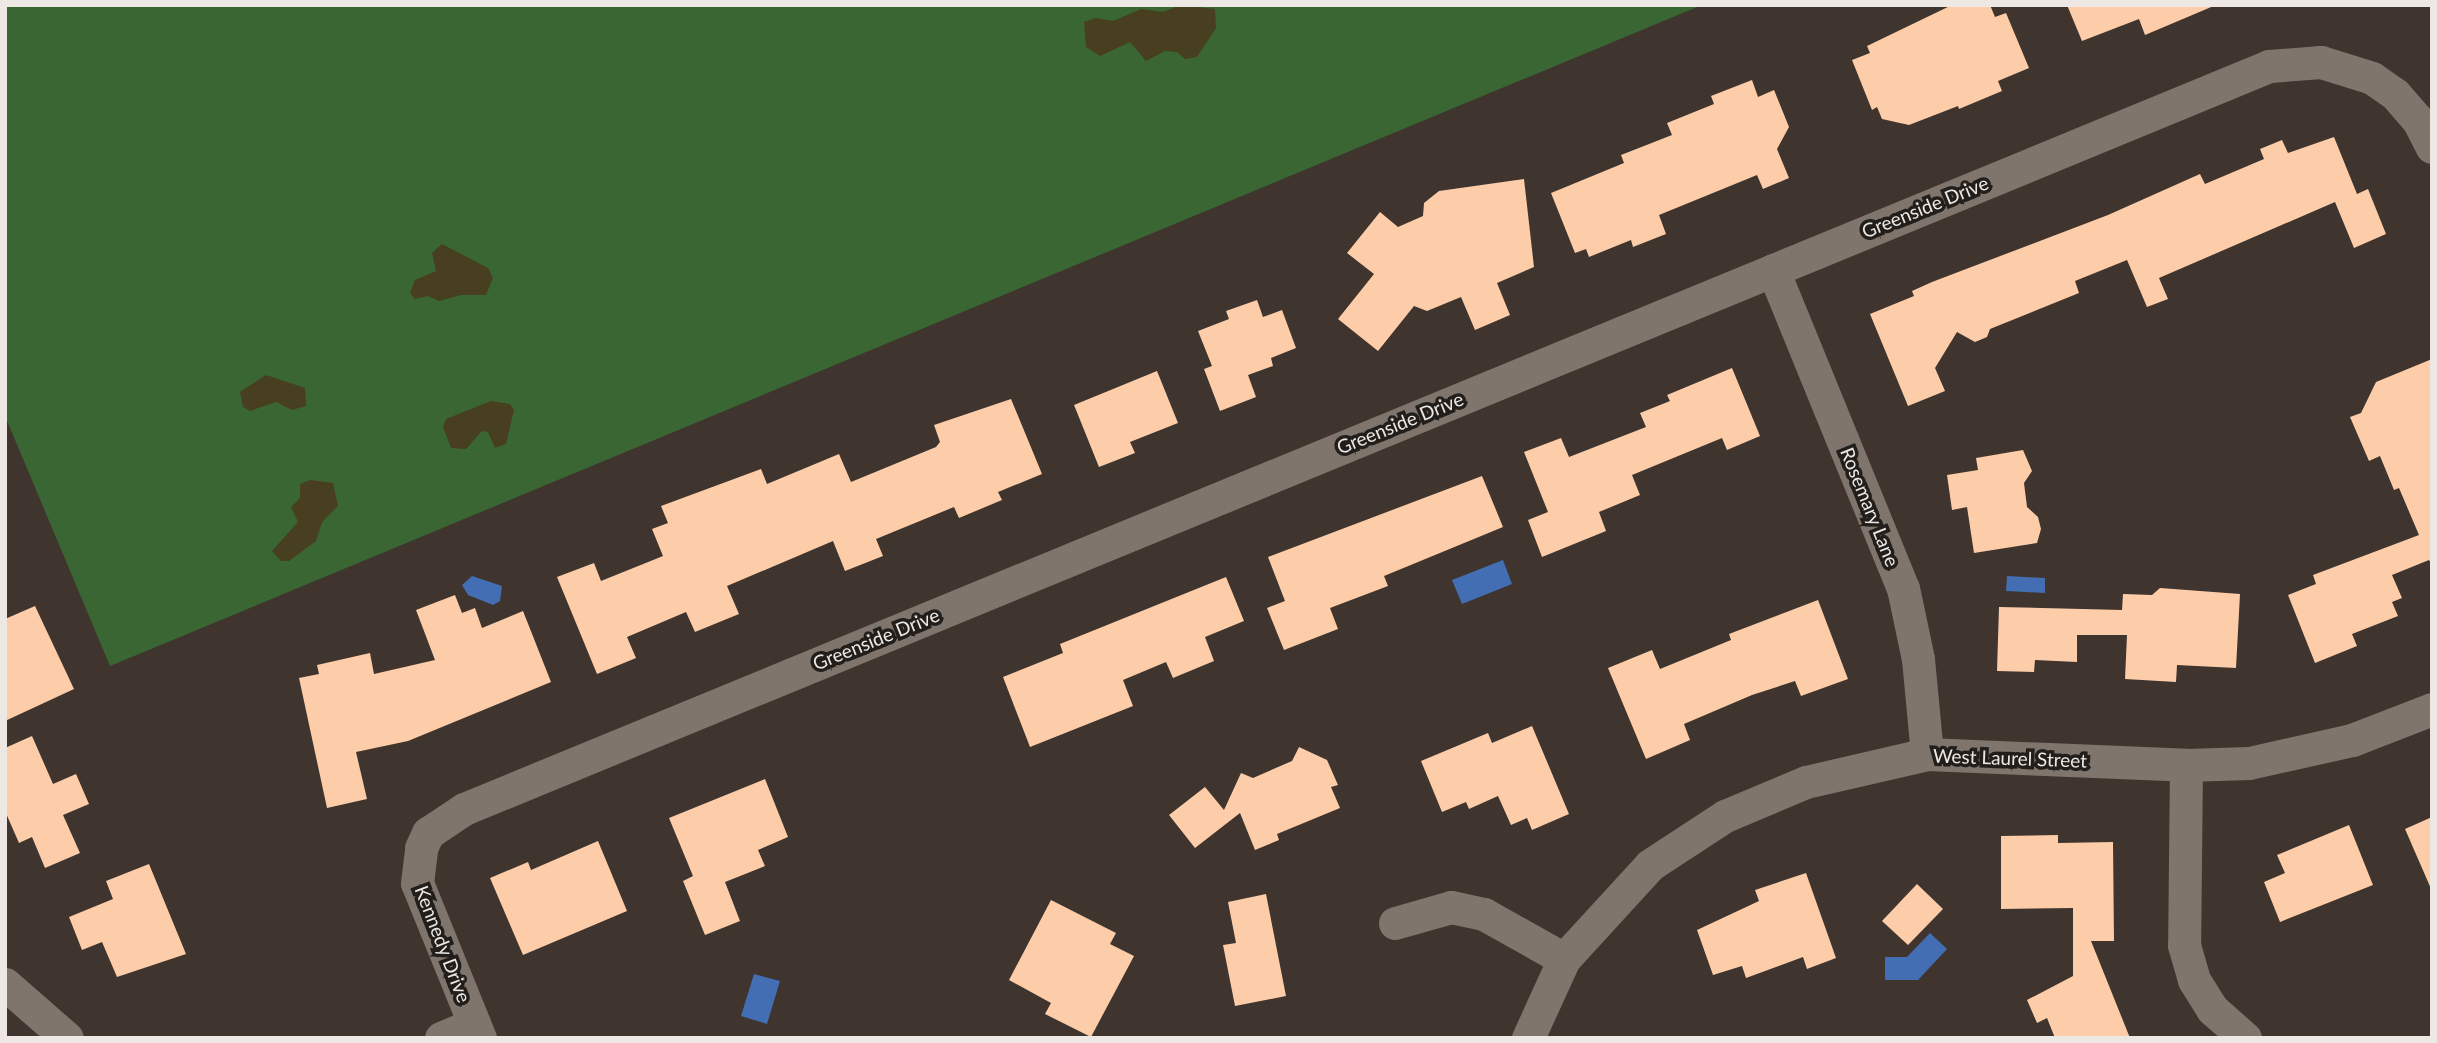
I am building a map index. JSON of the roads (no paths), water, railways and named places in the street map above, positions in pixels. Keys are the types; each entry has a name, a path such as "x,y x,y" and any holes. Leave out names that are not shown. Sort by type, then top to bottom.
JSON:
{"street":[{"name":"Greenside Drive","path":"421,848 428,833 464,809 2269,66 2321,62 2372,78 2395,94 2419,122 2432,147"},
{"name":"Rosemary Lane","path":"1773,270 1903,589 1918,659 1927,754"},
{"name":"West Laurel Street","path":"1528,1038 1564,959 1650,865 1725,816 1806,782 1927,754 2186,765 2299,755 2432,709"},
{"path":"2186,765 2184,945 2194,980 2212,1009 2245,1038"},
{"name":"Kennedy Drive","path":"421,848 416,869 422,899 477,1031"},
{"path":"1395,923 1424,911 1451,908 1484,914 1564,959"},
{"path":"5,984 67,1038"},
{"path":"441,1038 477,1031"}],"water":[{"path":"1503,560 1512,584 1462,604 1452,580"},
{"path":"472,576 502,586 500,601 493,605 468,595 462,585"},
{"path":"2007,576 2045,578 2045,593 2006,591"},
{"path":"1930,933 1947,949 1918,980 1885,980 1885,957 1907,957"},
{"path":"754,974 780,981 767,1024 741,1016"}]}
